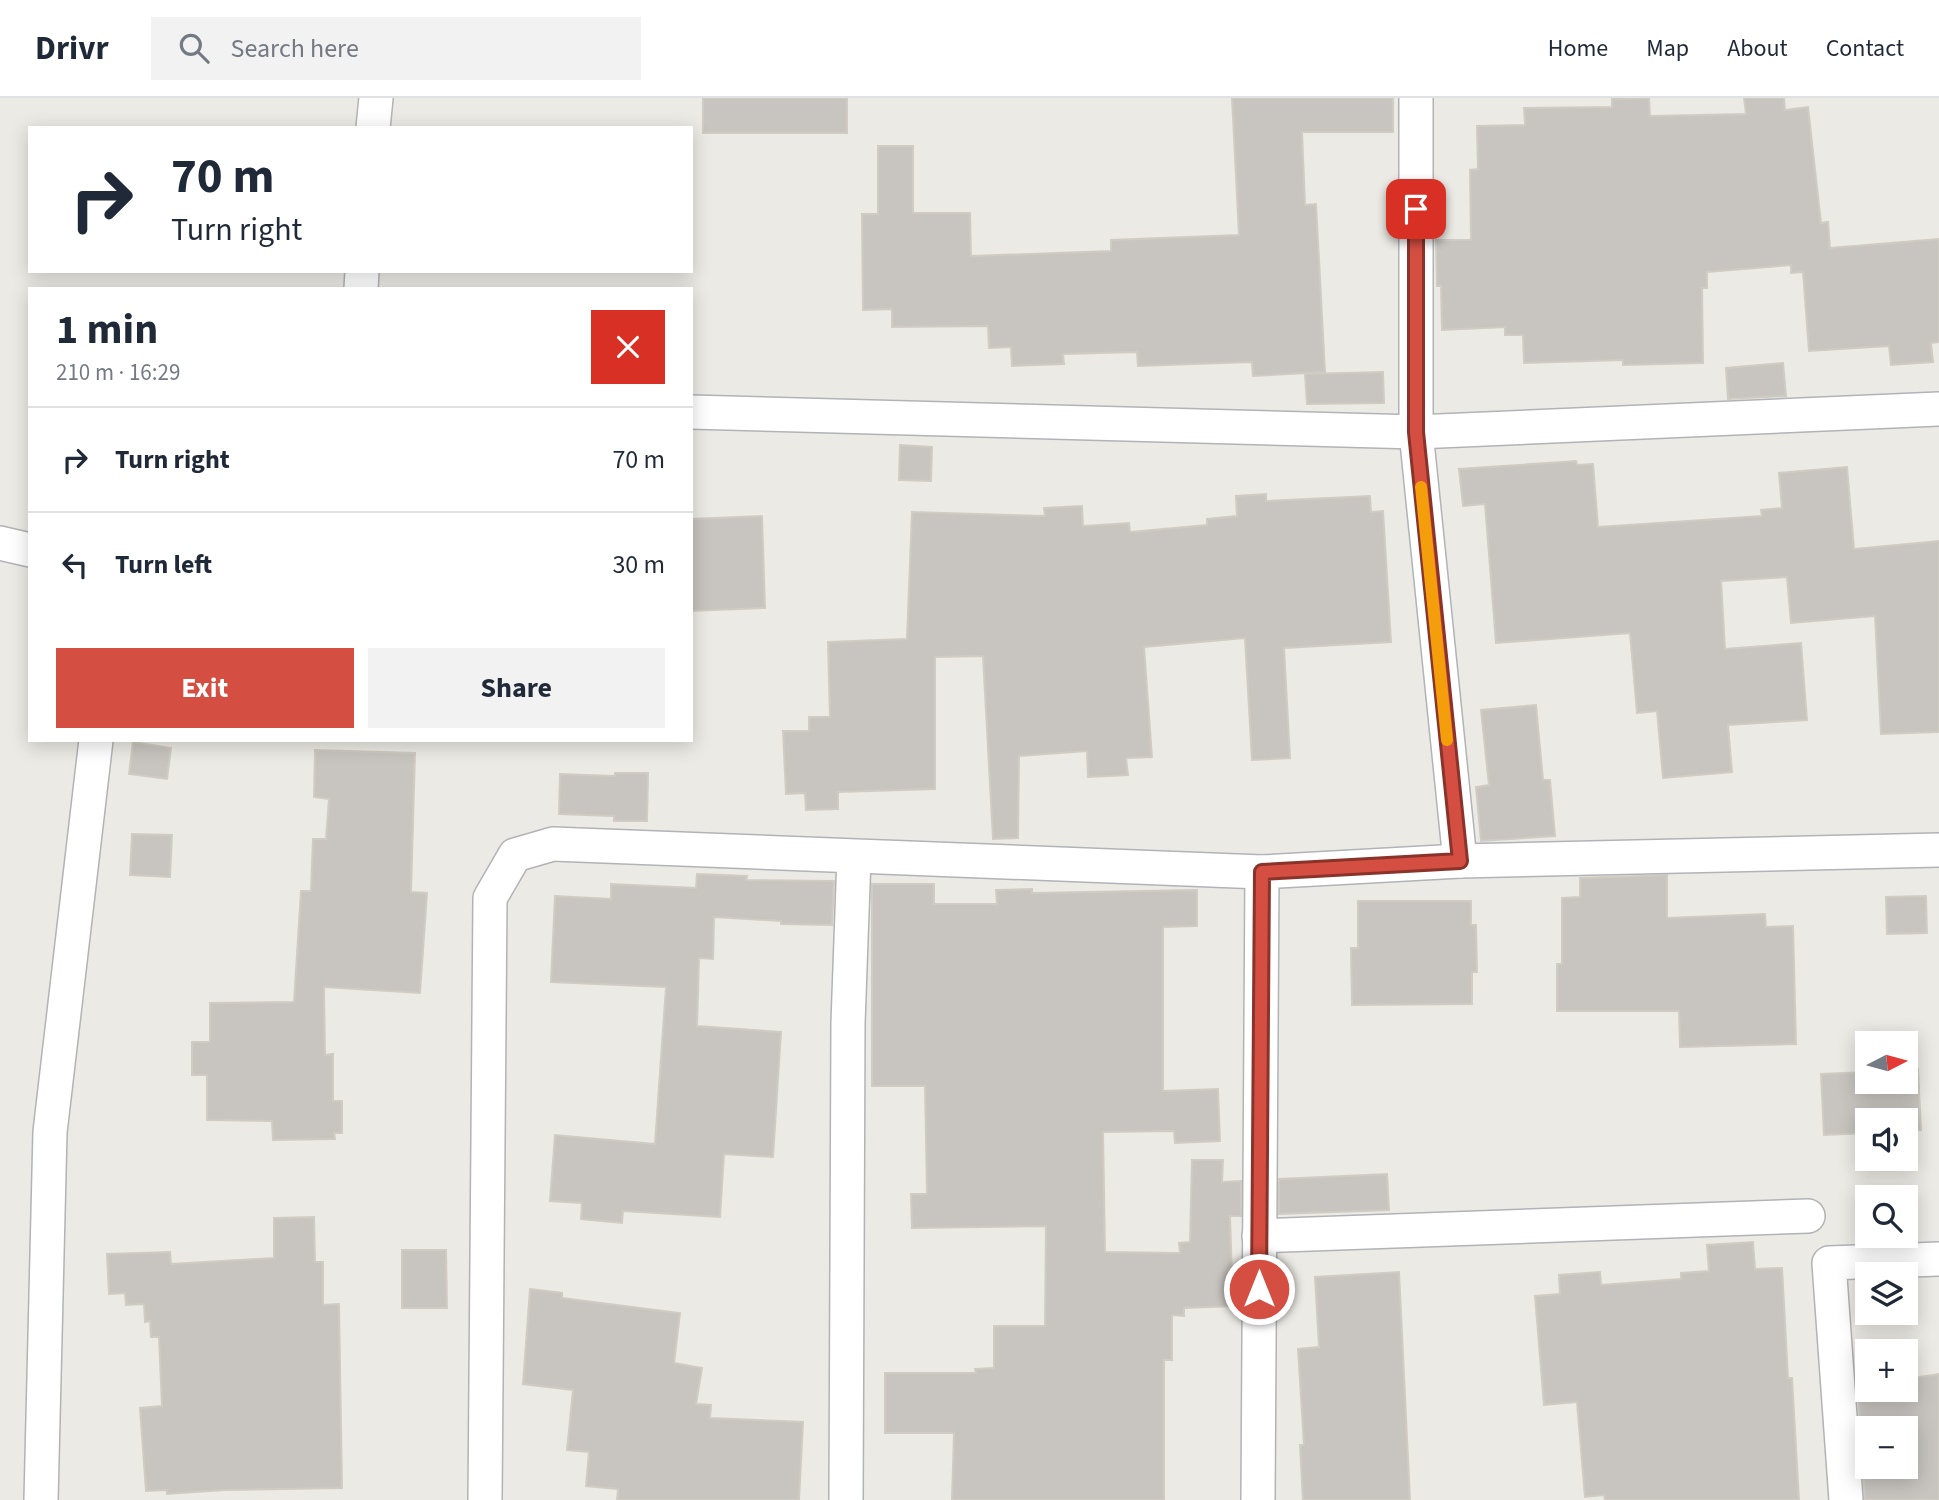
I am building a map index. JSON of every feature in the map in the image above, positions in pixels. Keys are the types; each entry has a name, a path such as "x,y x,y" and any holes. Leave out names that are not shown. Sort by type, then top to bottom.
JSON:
{"street":[{"path":"373,126 376,98"},
{"path":"1416,98 1416,432 1460,861"},
{"path":"693,412 1416,432 1939,409"},
{"path":"0,543 28,550"},
{"path":"41,1500 50,1132 96,742"},
{"path":"485,1500 490,898 515,855 553,844 854,858 1262,872 1460,861 1939,850"},
{"path":"846,1500 848,1023 854,858"},
{"path":"1258,1500 1262,872"},
{"path":"1259,1236 1808,1216"},
{"path":"1846,1500 1829,1263 1939,1259"}],"building":[{"path":"703,98 847,98 847,133 703,133"},
{"path":"1232,98 1393,98 1393,132 1302,132 1305,205 1316,204 1325,372 1253,376 1252,362 1138,366 1137,352 1063,354 1064,364 1012,366 1011,347 989,348 988,326 892,327 892,309 863,310 862,214 878,214 878,146 913,146 913,213 970,213 971,256 1111,251 1111,240 1239,235"},
{"path":"1649,98 1650,116 1746,114 1744,98 1784,98 1785,110 1808,107 1821,223 1828,222 1830,248 1939,239 1939,342 1931,343 1933,362 1891,365 1889,346 1809,351 1803,272 1791,273 1791,265 1707,272 1707,288 1702,288 1703,363 1623,365 1623,360 1524,363 1523,335 1505,335 1505,327 1442,330 1436,240 1471,240 1470,170 1478,169 1477,126 1525,125 1524,108 1612,107 1612,99"},
{"path":"1783,363 1786,396 1728,399 1726,368"},
{"path":"1383,372 1384,403 1307,404 1305,374"},
{"path":"900,445 932,447 931,481 899,480"},
{"path":"1576,461 1577,465 1593,464 1598,527 1762,516 1761,510 1782,508 1779,473 1847,467 1854,549 1939,541 1939,732 1881,734 1875,616 1791,623 1787,577 1721,581 1725,649 1801,643 1807,720 1728,725 1732,772 1663,778 1657,711 1637,713 1630,633 1496,643 1485,504 1463,506 1459,469"},
{"path":"1266,494 1266,501 1370,496 1371,512 1383,511 1391,642 1284,648 1290,758 1252,760 1245,638 1144,647 1152,757 1126,758 1128,775 1088,777 1087,751 1019,756 1018,838 993,839 983,656 935,657 935,789 838,792 838,809 806,810 805,793 786,794 783,731 809,731 809,717 830,717 828,642 907,639 912,512 1045,516 1044,508 1082,506 1083,526 1129,523 1130,532 1207,525 1207,519 1237,516 1236,496"},
{"path":"762,516 765,608 693,611 693,519"},
{"path":"1536,705 1543,780 1550,780 1555,836 1481,841 1476,787 1489,785 1481,710"},
{"path":"133,742 171,748 167,779 129,774"},
{"path":"315,750 415,753 411,892 427,893 420,993 324,987 325,1055 333,1054 333,1101 342,1101 342,1133 334,1133 335,1139 273,1140 272,1121 207,1120 207,1075 192,1075 192,1042 210,1042 210,1003 294,1002 301,891 311,891 313,839 326,839 329,799 314,797"},
{"path":"615,773 648,773 647,821 614,821 614,816 559,814 560,774 615,776"},
{"path":"132,834 172,835 170,877 130,875"},
{"path":"697,874 747,876 746,880 834,881 832,925 781,924 781,921 714,917 713,959 699,958 697,1026 781,1032 773,1157 724,1154 720,1217 623,1211 622,1223 581,1219 582,1203 550,1201 555,1135 655,1144 666,987 551,982 555,896 611,899 611,884 696,888"},
{"path":"1667,875 1667,918 1765,914 1766,927 1793,926 1796,1044 1680,1047 1679,1011 1557,1011 1557,964 1562,964 1562,898 1580,897 1580,878"},
{"path":"872,884 934,884 934,904 997,904 996,890 1032,889 1032,893 1197,890 1197,926 1163,927 1163,1091 1218,1089 1220,1141 1175,1143 1174,1131 1103,1132 1105,1252 1180,1253 1179,1243 1190,1242 1192,1160 1223,1160 1222,1182 1241,1181 1241,1216 1230,1216 1233,1306 1184,1308 1184,1316 1172,1315 1172,1360 1164,1360 1164,1500 952,1500 954,1433 885,1433 885,1373 976,1373 975,1369 994,1368 994,1326 1045,1326 1046,1226 912,1228 911,1194 927,1194 925,1086 872,1086"},
{"path":"1926,896 1927,933 1887,934 1886,897"},
{"path":"1358,901 1471,901 1471,925 1476,925 1477,972 1472,972 1472,1004 1352,1005 1351,948 1358,948"},
{"path":"1918,1069 1921,1130 1918,1130 1918,1108 1855,1108 1855,1134 1824,1135 1821,1074 1855,1073 1855,1094 1918,1094"},
{"path":"1387,1174 1389,1210 1279,1214 1279,1179"},
{"path":"314,1217 315,1262 323,1262 323,1305 339,1304 342,1488 167,1494 167,1490 146,1491 140,1408 162,1406 159,1337 151,1337 150,1321 145,1322 144,1304 126,1305 125,1293 109,1294 107,1254 170,1252 171,1264 274,1258 274,1218"},
{"path":"1753,1242 1755,1269 1782,1268 1799,1500 1605,1500 1604,1495 1585,1497 1577,1402 1544,1405 1535,1296 1560,1294 1559,1275 1600,1272 1601,1285 1681,1279 1681,1273 1709,1271 1707,1245"},
{"path":"402,1250 446,1250 447,1308 402,1308"},
{"path":"1399,1272 1410,1500 1303,1500 1300,1445 1304,1445 1298,1349 1319,1347 1315,1277"},
{"path":"530,1289 562,1293 562,1298 680,1313 674,1363 702,1368 696,1404 711,1405 710,1418 803,1422 799,1500 617,1500 618,1489 586,1486 589,1452 567,1450 573,1390 523,1384"},
{"path":"1939,1374 1939,1500 1865,1500 1864,1479 1918,1479 1918,1416 1859,1416 1859,1402 1918,1402 1918,1377"}],"slow traffic":[{"path":"1421,487 1447,740"}],"route":[{"path":"1259,1289 1262,872 1460,861 1416,432 1416,209"}]}
